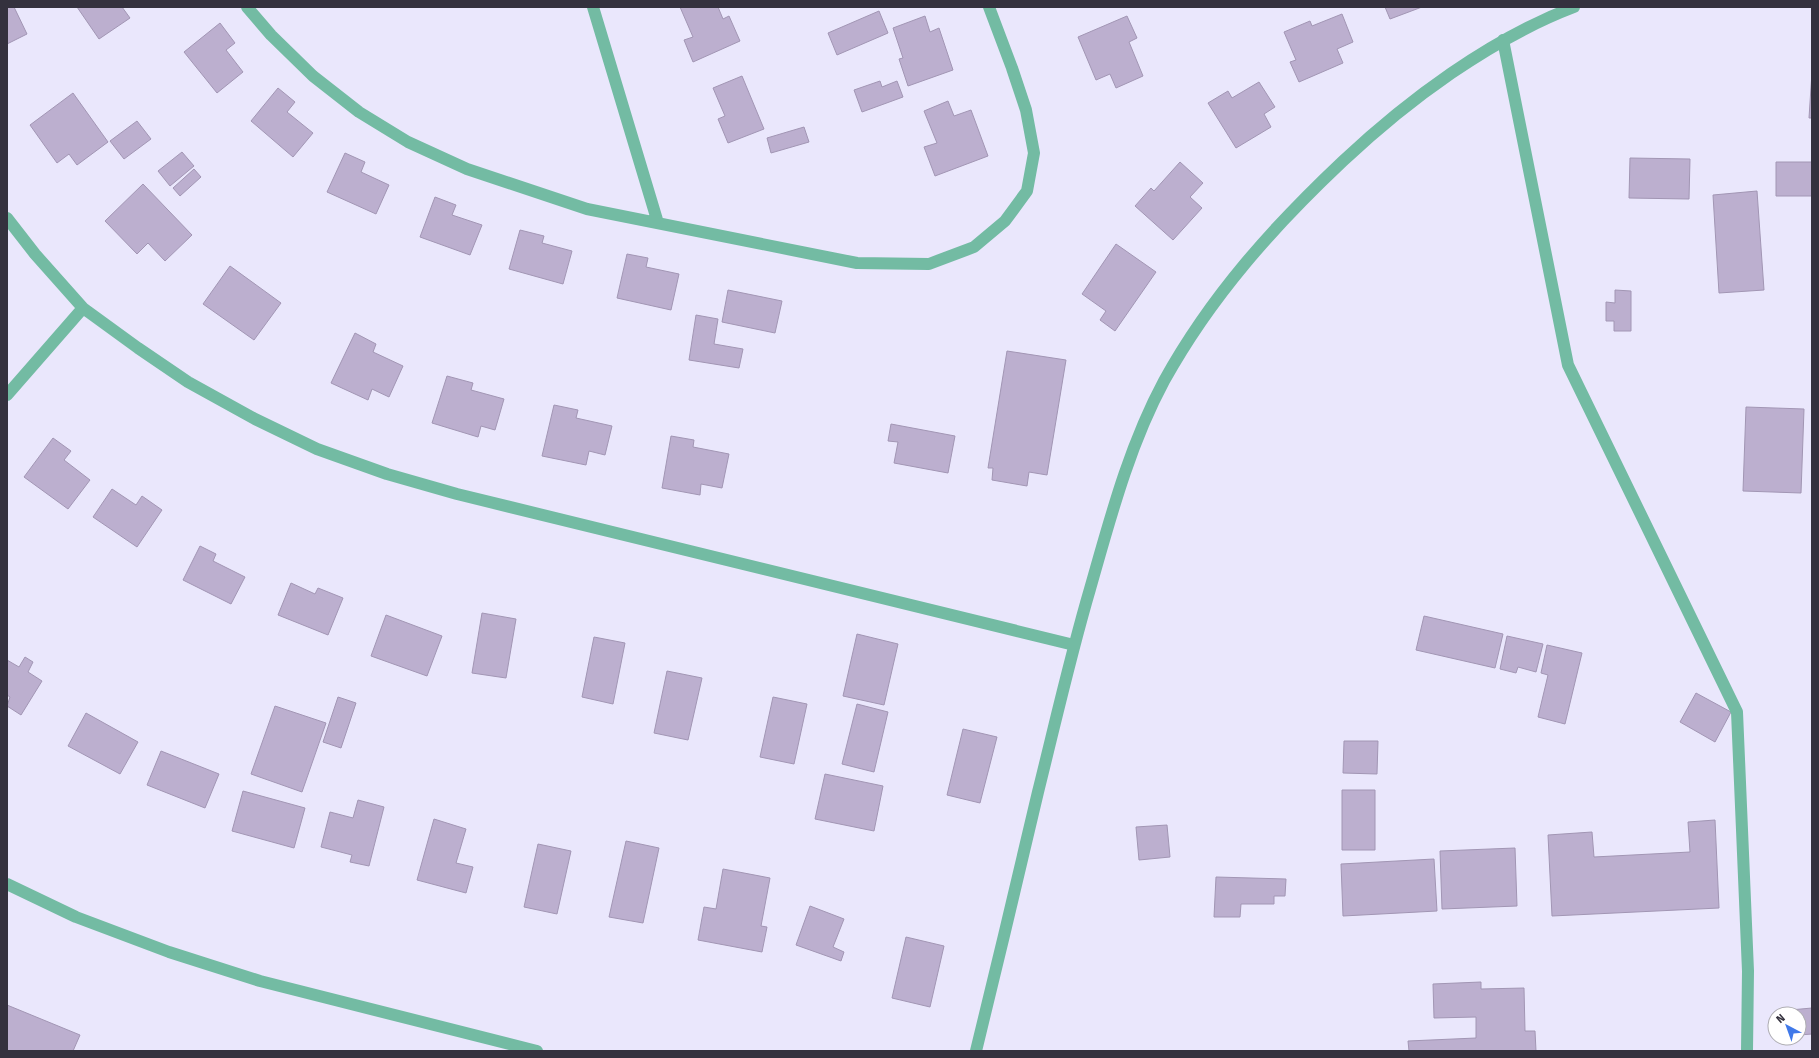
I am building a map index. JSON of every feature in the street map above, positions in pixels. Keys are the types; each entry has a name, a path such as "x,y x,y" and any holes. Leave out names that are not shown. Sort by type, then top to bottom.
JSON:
{"street":[{"path":"247,7 271,35 313,76 359,112 408,142 467,169 587,209 857,263 929,264 974,247 1005,221 1027,191 1034,153 1023,103 1012,68 989,7"},
{"path":"593,7 658,223"},
{"path":"976,1051 1074,645 1115,502 1138,438 1163,383 1193,333 1229,281 1297,205 1367,138 1431,88 1503,40 1574,7"},
{"path":"1503,40 1568,365 1737,712 1748,971 1747,1051"},
{"path":"7,218 35,254 83,308 188,382 255,419 317,449 387,474 457,494 1074,645"},
{"path":"7,395 83,308"},
{"path":"7,884 76,916 169,952 246,977 536,1051"}],"building":[{"path":"7,7 14,7 27,34 7,44"},
{"path":"77,7 122,7 130,18 99,39"},
{"path":"680,7 718,7 723,19 729,16 740,41 693,62 684,40 693,37"},
{"path":"1385,7 1422,7 1390,19"},
{"path":"879,11 888,33 837,55 828,33"},
{"path":"1342,14 1353,42 1337,49 1343,63 1299,82 1290,62 1296,60 1284,32 1310,21 1312,26"},
{"path":"925,16 930,32 939,28 953,70 908,86 899,59 903,58 893,28"},
{"path":"1127,16 1137,38 1129,42 1143,76 1116,88 1110,74 1096,80 1078,37"},
{"path":"220,23 235,43 226,50 243,72 217,93 184,52"},
{"path":"1812,72 1812,118 1809,118"},
{"path":"742,76 764,129 728,143 718,119 725,116 713,88"},
{"path":"880,81 882,87 897,81 903,97 862,112 854,90"},
{"path":"1259,82 1275,107 1264,114 1271,127 1236,148 1208,103 1228,91 1232,98"},
{"path":"278,88 295,102 287,112 313,133 293,157 251,121"},
{"path":"73,93 108,142 77,165 69,154 57,163 30,125"},
{"path":"948,101 954,116 971,110 988,156 935,176 924,147 937,143 924,111"},
{"path":"137,121 151,139 124,159 110,141"},
{"path":"804,127 809,142 771,153 767,138"},
{"path":"182,152 194,166 170,186 158,171"},
{"path":"345,153 365,162 361,172 389,185 376,214 327,192"},
{"path":"1630,158 1690,159 1689,199 1629,198"},
{"path":"1180,162 1203,183 1190,197 1202,208 1173,240 1135,206 1151,188 1154,191"},
{"path":"1776,162 1812,162 1812,196 1776,196"},
{"path":"194,169 201,177 180,196 173,188"},
{"path":"143,184 192,235 165,261 148,243 137,254 105,221"},
{"path":"1757,191 1764,290 1719,293 1713,195"},
{"path":"435,197 456,205 452,215 482,225 470,255 420,237"},
{"path":"520,230 544,236 542,243 572,251 563,284 509,269"},
{"path":"1116,244 1156,272 1115,331 1100,320 1106,311 1082,294"},
{"path":"627,254 648,258 646,267 679,274 671,310 617,298"},
{"path":"230,266 281,303 254,340 203,304"},
{"path":"728,290 782,301 775,333 722,322"},
{"path":"1615,290 1631,291 1631,331 1614,331 1614,321 1606,321 1606,302 1615,303"},
{"path":"696,315 718,319 714,344 743,349 739,368 689,360"},
{"path":"355,333 376,344 373,352 403,366 389,397 372,389 368,400 331,383"},
{"path":"1007,351 1066,360 1047,475 1029,472 1027,486 992,480 993,468 988,468"},
{"path":"447,376 473,383 471,390 504,399 495,430 481,426 478,437 432,423"},
{"path":"554,405 578,410 576,418 612,426 605,455 589,451 586,465 542,456"},
{"path":"1746,407 1804,409 1801,493 1743,491"},
{"path":"891,424 955,436 948,473 894,463 898,442 888,441"},
{"path":"671,436 694,440 693,447 729,454 722,488 701,484 700,495 662,488"},
{"path":"53,438 71,451 64,460 90,480 68,509 24,477"},
{"path":"112,489 136,505 142,496 162,510 137,547 93,517"},
{"path":"200,546 216,554 213,561 245,577 231,604 183,580"},
{"path":"291,583 315,594 318,588 343,598 328,635 278,615"},
{"path":"482,613 516,619 506,678 472,673"},
{"path":"386,615 442,636 427,676 371,656"},
{"path":"1424,616 1503,634 1495,668 1416,650"},
{"path":"857,634 898,644 884,705 843,696"},
{"path":"1507,636 1543,644 1536,672 1518,667 1516,673 1500,669"},
{"path":"594,637 625,643 613,704 582,697"},
{"path":"1547,645 1582,653 1565,724 1538,717 1548,675 1541,673"},
{"path":"25,657 33,662 28,672 42,681 21,715 7,706 10,697 7,695 7,660 19,667"},
{"path":"667,671 702,678 688,740 654,733"},
{"path":"1696,693 1731,712 1715,742 1680,722"},
{"path":"338,697 356,703 341,748 323,742"},
{"path":"773,697 807,704 794,764 760,757"},
{"path":"857,704 888,712 874,772 842,764"},
{"path":"275,706 326,723 302,792 251,774"},
{"path":"86,713 138,742 120,774 68,746"},
{"path":"963,729 997,737 980,803 947,795"},
{"path":"1344,741 1378,741 1377,774 1343,773"},
{"path":"161,751 219,774 205,808 147,785"},
{"path":"825,774 883,786 874,831 815,819"},
{"path":"1342,790 1375,790 1375,850 1342,850"},
{"path":"243,791 305,808 294,848 232,831"},
{"path":"358,800 384,807 369,866 350,862 352,855 321,847 330,812 353,818"},
{"path":"434,819 466,829 456,863 473,867 466,893 417,880"},
{"path":"1715,820 1719,908 1552,916 1548,835 1592,832 1594,857 1690,852 1688,822"},
{"path":"1167,825 1170,857 1139,860 1136,827"},
{"path":"626,841 659,848 643,923 609,917"},
{"path":"538,844 571,851 557,914 524,907"},
{"path":"1515,848 1517,906 1442,909 1440,851"},
{"path":"1434,859 1437,911 1343,916 1341,864"},
{"path":"723,869 770,878 761,926 767,927 762,952 698,940 704,907 716,909"},
{"path":"1216,877 1286,879 1285,896 1274,896 1274,904 1241,904 1240,917 1214,917"},
{"path":"810,906 844,919 833,947 844,952 841,961 796,945"},
{"path":"906,937 944,946 930,1007 892,998"},
{"path":"1481,982 1481,989 1524,988 1525,1031 1535,1031 1536,1051 1409,1051 1408,1041 1476,1038 1476,1017 1434,1018 1433,984"},
{"path":"7,1005 80,1035 73,1051 7,1051"},
{"path":"1807,1008 1812,1008 1812,1034 1807,1034"}]}
